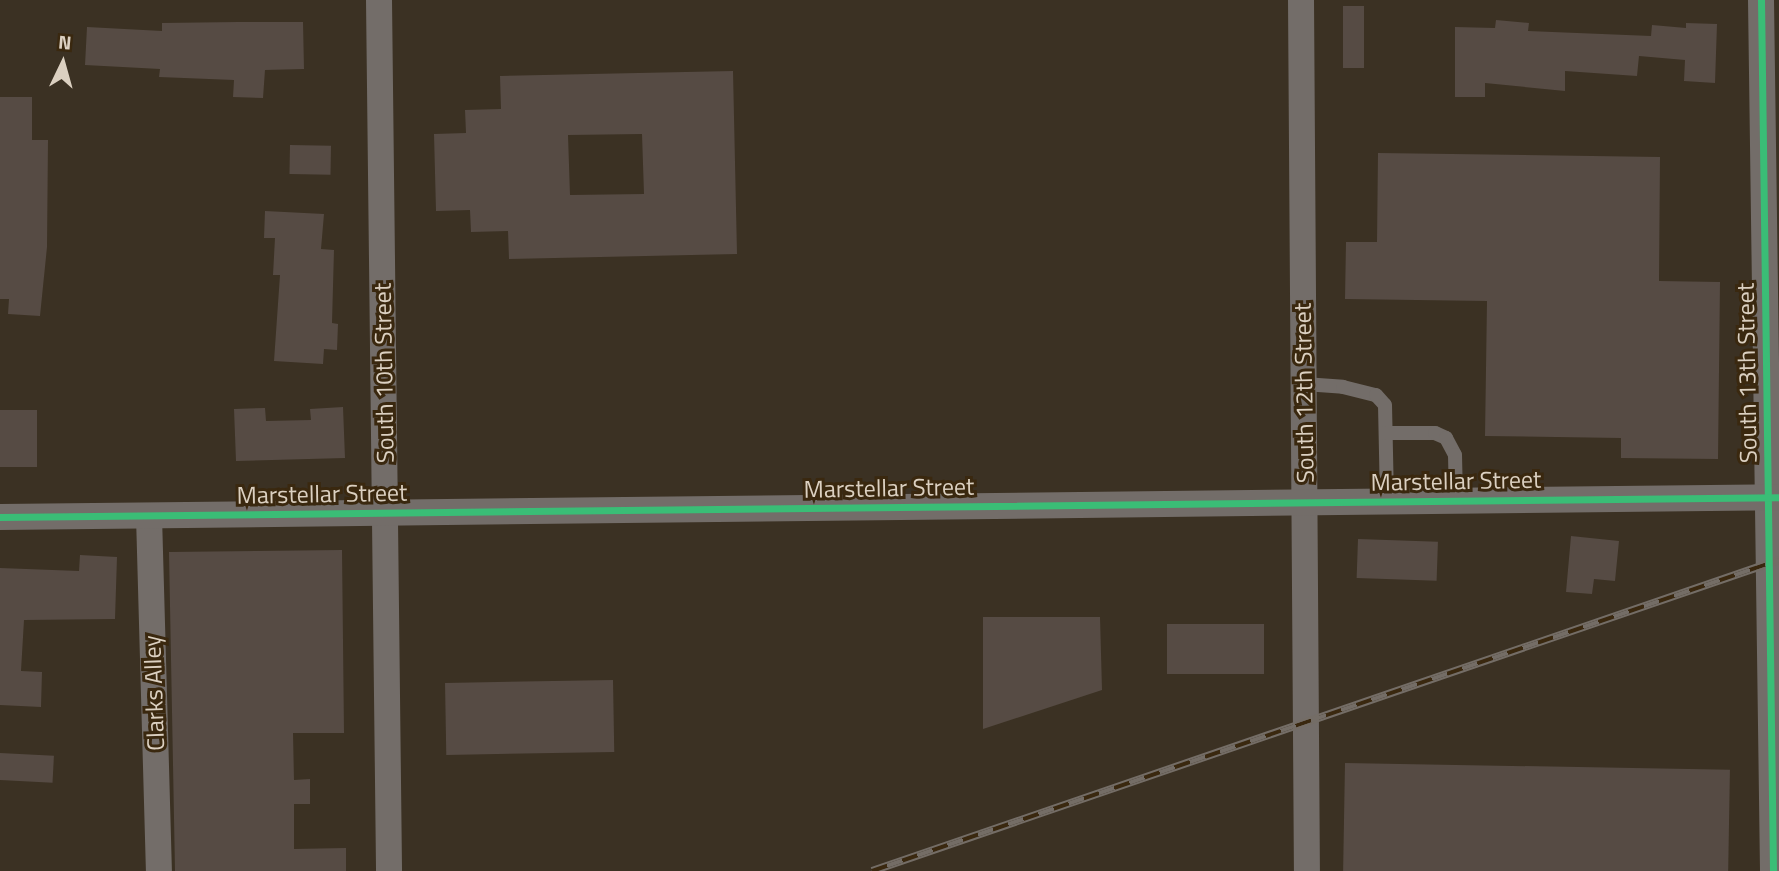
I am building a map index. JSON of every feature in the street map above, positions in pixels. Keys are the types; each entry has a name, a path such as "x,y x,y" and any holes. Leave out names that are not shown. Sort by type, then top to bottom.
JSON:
{"street":[{"name":"South 10th Street","path":"379,0 389,871"},
{"name":"South 12th Street","path":"1301,0 1307,871"},
{"name":"South 13th Street","path":"1761,0 1774,497 1773,871"},
{"name":"Marstellar Street","path":"0,517 1774,497"},
{"name":"Clarks Alley","path":"149,516 159,871"}],"lane":[{"path":"1304,384 1376,395 1385,405 1387,502"},
{"path":"1386,433 1435,433 1446,438 1455,454 1456,500"}],"building":[{"path":"1343,6 1364,6 1364,68 1343,68"},
{"path":"1496,20 1529,23 1528,31 1651,36 1652,25 1686,28 1686,23 1717,24 1715,83 1684,81 1685,60 1639,56 1637,76 1565,71 1565,91 1485,83 1485,97 1455,97 1455,27 1495,28"},
{"path":"303,22 304,69 265,70 263,98 233,97 234,80 159,77 160,69 85,65 87,27 162,31 162,23"},
{"path":"733,71 737,254 509,259 508,231 471,232 470,210 436,211 434,134 466,133 465,110 501,109 500,76","holes":["642,134 644,194 570,195 568,135"]},
{"path":"0,97 32,97 32,140 48,140 47,247 40,316 8,314 9,299 0,299"},
{"path":"290,145 331,146 330,175 289,174"},
{"path":"1378,153 1660,157 1659,281 1720,282 1718,459 1621,458 1621,438 1485,436 1487,301 1345,299 1346,242 1377,242"},
{"path":"265,211 324,214 321,249 334,250 332,323 338,324 337,350 324,349 323,364 274,361 280,275 273,275 275,238 264,238"},
{"path":"343,407 345,458 236,461 234,409 265,408 266,421 311,420 310,409"},
{"path":"0,410 37,410 37,467 0,467"},
{"path":"1571,536 1619,541 1615,581 1594,579 1592,594 1566,592"},
{"path":"1358,539 1438,542 1437,581 1357,578"},
{"path":"342,550 344,733 293,733 294,780 310,779 310,804 294,804 294,849 346,848 346,871 175,871 169,552"},
{"path":"80,555 117,557 115,619 24,620 21,671 42,672 41,707 0,705 0,568 79,571"},
{"path":"983,617 1100,617 1102,690 983,729"},
{"path":"1167,624 1264,624 1264,674 1167,674"},
{"path":"613,680 614,752 446,755 445,683"},
{"path":"0,753 54,756 53,783 0,780"},
{"path":"1345,763 1730,770 1728,871 1343,871"}],"railway":[{"path":"872,871 1779,560"}],"cycle path":[{"path":"1761,0 1773,871"},
{"path":"0,517 1779,497"}]}
